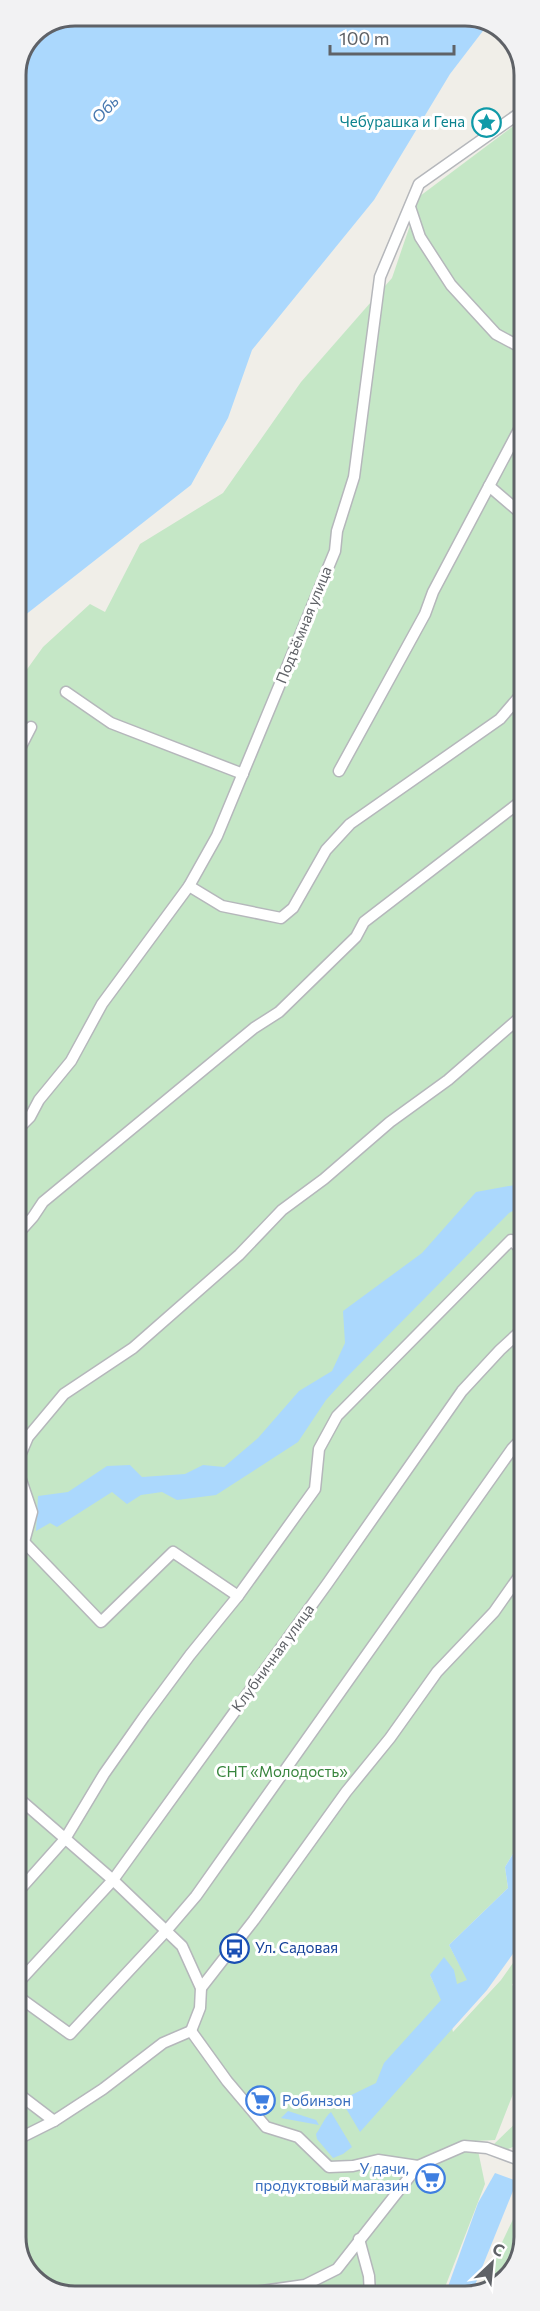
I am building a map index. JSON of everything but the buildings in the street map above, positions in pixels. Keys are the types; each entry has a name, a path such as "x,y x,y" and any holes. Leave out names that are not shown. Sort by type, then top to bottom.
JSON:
{"street":[{"name":"Подъёмная улица","path":"26,1121 39,1100 71,1061 102,1004 189,886 217,836 335,551 337,531 354,477 380,277 419,184 514,117"},
{"path":"410,207 420,237 451,285 496,334 514,344"},
{"path":"339,771 425,614 433,592 514,439"},
{"path":"489,486 514,507"},
{"path":"66,692 111,723 243,774"},
{"path":"189,886 222,906 281,918 293,908 326,850 350,824 500,719 514,703"},
{"path":"26,737 31,727"},
{"path":"26,1225 43,1202 254,1028 279,1012 356,937 364,922 514,807"},
{"path":"26,1442 64,1394 133,1348 239,1255 282,1210 324,1179 390,1122 448,1080 514,1023"},
{"path":"26,1883 65,1839 124,1745 190,1655 238,1596 315,1489 319,1449 337,1416 511,1240 514,1243"},
{"name":"Клубничная улица","path":"26,1974 113,1880 327,1584 462,1391 514,1338"},
{"path":"26,2002 70,2034 166,1931 202,1887 514,1447"},
{"path":"26,1494 32,1512 26,1528"},
{"path":"26,1551 101,1622 173,1552 238,1596"},
{"path":"201,1989 346,1792 390,1738 437,1671 494,1612 514,1584"},
{"path":"26,1805 113,1880 182,1946 201,1989 200,2008 191,2031 154,2049 103,2089 54,2121 26,2135"},
{"path":"191,2031 227,2081 266,2127 298,2137 329,2167 353,2166 378,2160 418,2166"},
{"path":"26,2100 54,2121"},
{"path":"310,2286 337,2269 418,2166 464,2146 487,2148 514,2159"},
{"path":"359,2239 370,2286"}],"green space":[{"name":"СНТ «Молодость»","path":"514,126 514,1852 505,1867 508,1888 449,1945 468,1980 457,1985 430,1975 449,2015 453,2032 501,1980 514,1962 512,1985 514,1986 514,2091 495,2140 476,2141 485,2184 446,2286 65,2285 42,2273 32,2261 26,2246 26,671 43,647 90,604 105,612 140,544 223,493 301,382 392,278 420,196"},
{"path":"514,2125 514,2147 505,2150 492,2146"},
{"path":"514,2217 512,2252 498,2273 483,2282"}],"water":[{"name":"Обь","path":"65,26 469,26 484,29 450,74 374,200 252,350 228,418 191,485 26,614 26,65 34,47 47,34"},
{"path":"514,1185 514,1210 345,1379 326,1400 298,1442 216,1495 177,1500 162,1492 141,1495 127,1504 112,1492 57,1527 50,1523 36,1531 38,1496 68,1492 107,1466 130,1465 142,1477 185,1474 203,1465 224,1467 258,1438 299,1391 332,1371 345,1343 343,1311 422,1253 476,1192"},
{"path":"514,1852 514,1952 487,1990 360,2132 341,2100 376,2083 384,2063 441,2000 430,1975 444,1957 454,1970 457,1984 467,1980 449,1945 508,1888 505,1867"},
{"path":"288,2111 316,2120 319,2125 281,2118"},
{"path":"331,2112 352,2147 333,2158 317,2139 316,2134"},
{"path":"495,2173 514,2180 514,2188 475,2285 448,2286 478,2203"}],"place":[{"name":"Чебурашка и Гена","path":"486,122"},
{"name":"Ул. Садовая","path":"234,1948"},
{"name":"Робинзон","path":"261,2101"},
{"name":"У дачи, продуктовый магазин","path":"430,2178"}]}
